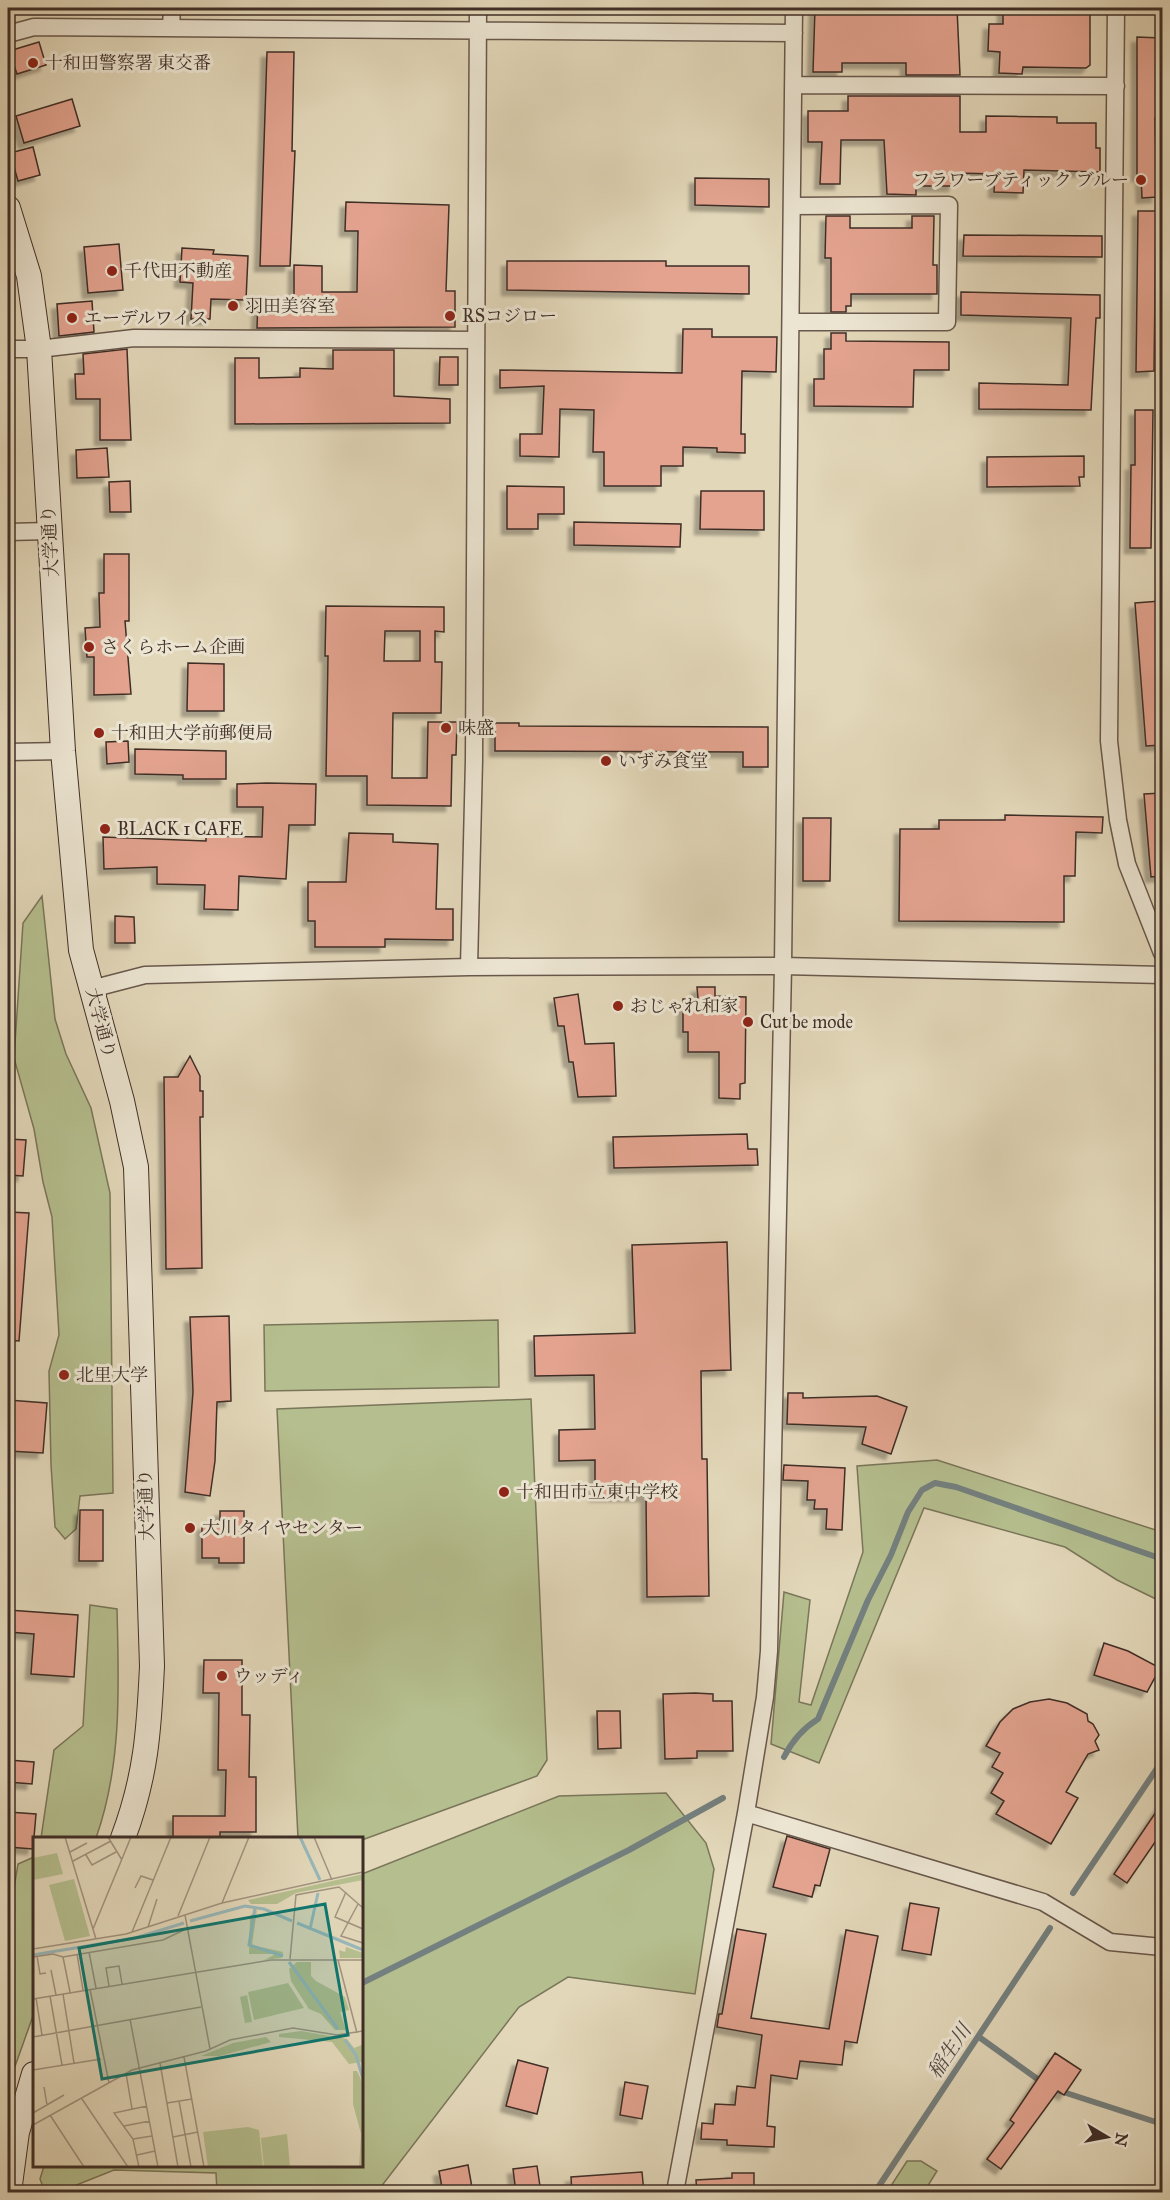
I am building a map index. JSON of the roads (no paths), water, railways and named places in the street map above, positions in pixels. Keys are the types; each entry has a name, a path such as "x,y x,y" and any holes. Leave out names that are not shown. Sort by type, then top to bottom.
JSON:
{"street":[{"path":"171,27 172,8"},
{"path":"469,967 478,8"},
{"path":"675,2193 746,1813 765,1697 769,1651 783,966 794,8"},
{"path":"1116,8 1109,741 1118,820 1127,864 1162,953"},
{"path":"8,34 34,27 794,33"},
{"path":"794,85 1116,86"},
{"path":"791,322 946,322 950,205 792,207"},
{"name":"大学通り","path":"8,213 28,276 39,349 63,751 81,950 122,1101 136,1167 152,1666 150,1736 143,1776 124,1837"},
{"path":"8,349 39,349 134,338 476,340"},
{"path":"8,531 50,531"},
{"path":"8,752 63,751"},
{"path":"91,988 145,975 469,967 783,966 1162,975"},
{"path":"746,1813 1043,1902 1110,1942 1162,1947"},
{"path":"9,2193 17,2132 33,2077"}],"waterway":[{"path":"784,1757 798,1736 818,1719 908,1512 922,1490 935,1483 956,1487 1162,1559"},
{"name":"稲生川","path":"1073,1893 1162,1761"},
{"path":"363,1983 629,1850 723,1798"},
{"name":"稲生川","path":"875,2192 1050,1928"},
{"path":"979,2037 1043,2083"},
{"path":"1060,2091 1162,2124"}],"place":[{"name":"十和田警察署 東交番","path":"33,63"},
{"name":"フラワーブティック ブルー","path":"1141,180"},
{"name":"千代田不動産","path":"112,271"},
{"name":"羽田美容室","path":"233,306"},
{"name":"RSコジロー","path":"450,316"},
{"name":"エーデルワイス","path":"72,318"},
{"name":"さくらホーム企画","path":"89,647"},
{"name":"味盛","path":"446,728"},
{"name":"十和田大学前郵便局","path":"99,733"},
{"name":"いずみ食堂","path":"606,761"},
{"name":"BLACK 1 CAFE","path":"105,829"},
{"name":"おじゃれ和家","path":"618,1006"},
{"name":"Cut be mode","path":"748,1022"},
{"name":"北里大学","path":"64,1375"},
{"name":"十和田市立東中学校","path":"504,1492"},
{"name":"大川タイヤセンター","path":"190,1528"},
{"name":"ウッディ","path":"222,1676"}]}
